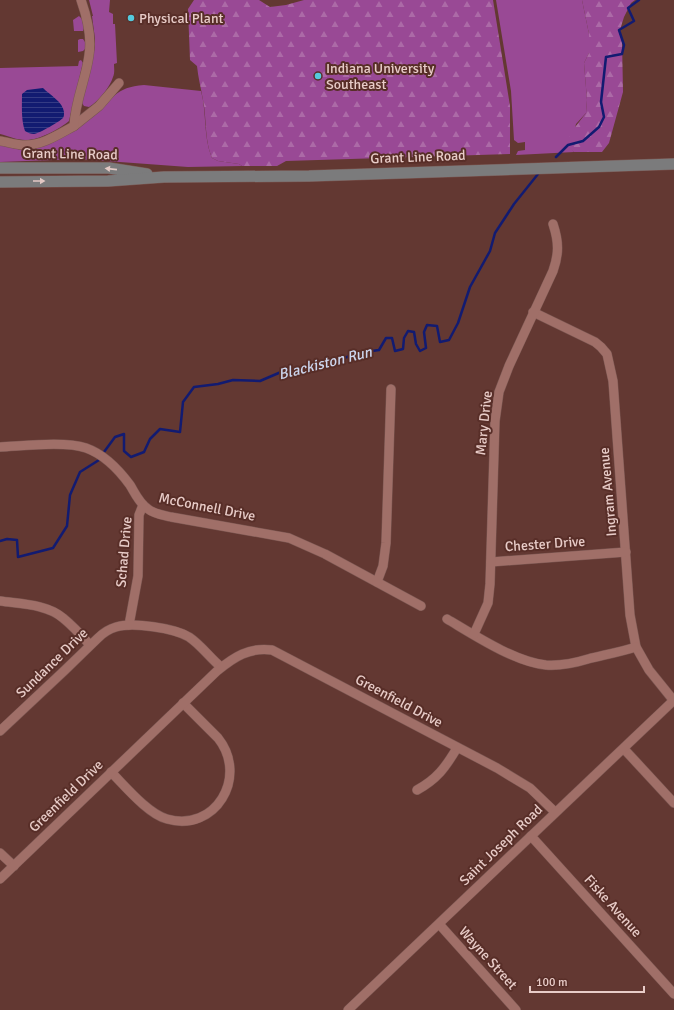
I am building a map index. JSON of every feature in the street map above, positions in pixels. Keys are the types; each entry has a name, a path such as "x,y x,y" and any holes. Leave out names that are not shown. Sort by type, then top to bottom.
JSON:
{"main road":[{"name":"Grant Line Road","path":"0,182 108,182 164,176 309,176 674,164"},
{"name":"Grant Line Road","path":"0,168 109,168 164,176"}],"street":[{"path":"74,126 78,99 89,55 88,30 82,3"},
{"path":"0,141 32,145 50,139 74,126 99,106 119,83"},
{"name":"Mary Drive","path":"474,634 488,603 491,562 495,422 500,392 509,366 558,258 558,246 553,224"},
{"name":"Ingram Avenue","path":"534,312 595,342 607,354 614,381 630,615 636,647 648,670 674,701"},
{"path":"377,582 383,566 386,543 391,389"},
{"name":"McConnell Drive","path":"0,447 70,445 86,448 99,454 112,465 129,484 143,505 155,513 289,538 304,543 421,606"},
{"name":"Schad Drive","path":"129,625 138,576 139,515 143,505"},
{"name":"Chester Drive","path":"491,562 626,552"},
{"path":"0,601 39,607 55,613 63,617 90,645"},
{"path":"447,619 523,659 546,665 580,662 636,647"},
{"path":"129,625 147,626 182,634 194,641 221,667"},
{"name":"Sundance Drive","path":"0,731 103,633 116,626 129,625"},
{"name":"Greenfield Drive","path":"0,879 221,667 232,659 248,651 264,649 272,650 497,768 530,788 555,812"},
{"name":"Saint Joseph Road","path":"348,1010 555,812 674,701"},
{"path":"111,772 152,812 165,819 181,821 189,820 204,816 216,807 224,795 229,780 229,758 218,738 183,703"},
{"path":"417,790 430,783 439,775 447,766 457,748"},
{"path":"624,749 674,803"},
{"name":"Fiske Avenue","path":"531,836 674,994"},
{"path":"0,853 14,866"},
{"name":"Wayne Street","path":"439,924 516,1010"}],"green space":[{"path":"89,0 110,0 109,12 113,14 113,24 115,24 117,63 114,64 114,75 107,89 97,101 89,107 84,106 82,103 95,47 93,16"},
{"path":"194,0 259,0 270,7 286,5 304,0 493,0 510,106 510,154 286,161 277,166 242,166 239,164 218,161 212,158 209,151 197,66 190,60 188,9"},
{"path":"496,0 582,0 589,34 589,53 584,63 587,100 586,113 576,124 570,148 574,152 516,155 518,151 525,150 525,142 518,143 514,140 511,91"},
{"path":"582,0 635,0 631,3 624,17 620,30 622,40 623,92 609,143 602,152 574,152 570,149 569,135 586,113 587,100 584,63 589,53 589,34"},
{"path":"79,16 82,19 84,28 83,31 74,31 73,20"},
{"path":"83,39 85,42 86,48 83,51 78,52 78,40"},
{"path":"81,60 83,63 69,121 48,134 36,139 25,140 0,134 0,68 78,66 79,61"},
{"path":"144,85 201,91 207,142 212,158 218,161 239,164 242,166 188,167 79,159 0,162 0,145 27,150 41,146 88,120 120,91 134,86"}],"shaded area":[{"path":"43,88 61,105 64,116 61,120 45,130 31,134 25,131 24,127 22,94 27,90"}],"waterway":[{"name":"Blackiston Run","path":"556,157 568,145 583,141 599,127 604,117 601,102 606,57 622,54 624,45 619,30 634,21 628,8 639,0"},
{"name":"Blackiston Run","path":"104,452 115,437 124,434 124,451 131,457 144,452 150,439 160,429 180,432 183,402 194,387 218,384 233,380 260,381 281,372 336,361 358,353 379,350 386,338 392,338 395,351 403,349 404,338 408,331 414,332 416,344 420,351 426,348 424,332 427,325 437,326 440,342 449,340 458,323 470,287 490,251 495,233 514,204 538,174"},
{"name":"Blackiston Run","path":"0,541 7,539 17,540 18,557 53,548 67,526 70,495 80,472 99,460"}],"place":[{"name":"Physical Plant","path":"131,18"},
{"name":"Indiana University Southeast","path":"318,76"}]}
